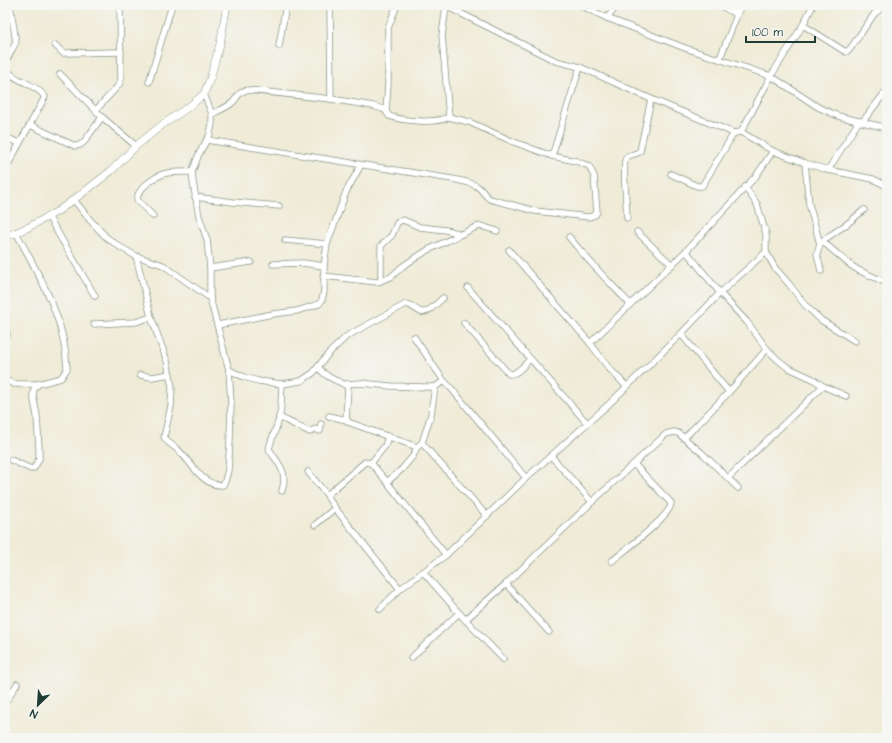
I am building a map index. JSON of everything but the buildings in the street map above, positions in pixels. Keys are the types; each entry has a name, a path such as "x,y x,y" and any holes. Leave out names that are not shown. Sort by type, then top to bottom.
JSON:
{"street":[{"path":"5,63 16,42 8,18 10,5"},
{"path":"96,110 122,80 120,5"},
{"path":"149,82 172,5"},
{"path":"5,236 48,216 74,200 111,171 136,146 162,125 192,105 204,94 220,44 227,5"},
{"path":"279,46 286,5"},
{"path":"330,5 331,99"},
{"path":"207,140 289,152 361,165 416,172 470,183 478,186 485,196 490,199 535,211 589,217 595,215 597,212 594,176 592,169 585,164 552,156 514,142 469,122 449,117 444,119 416,121 389,116 386,111 388,84 388,28 397,5"},
{"path":"449,117 442,36 445,5 550,58 580,67 651,100 734,133 741,132 773,151 828,170 873,179 887,186"},
{"path":"580,5 606,18 685,48 720,58 771,76 818,107 838,116 887,128"},
{"path":"606,18 618,5"},
{"path":"719,5 736,14"},
{"path":"720,58 736,14 741,5"},
{"path":"741,132 771,76 803,25 813,5"},
{"path":"803,25 846,52 850,49 880,5"},
{"path":"875,13 886,5"},
{"path":"55,45 63,53 121,52"},
{"path":"5,67 6,70 40,91 45,97 5,170"},
{"path":"552,156 580,67"},
{"path":"60,74 102,117 136,146"},
{"path":"212,114 231,104 243,90 331,99 372,106 386,111"},
{"path":"828,170 861,121 887,90"},
{"path":"136,256 151,316 170,374 172,387 171,406 164,437 166,441 179,450 202,478 218,485 223,485 228,470 231,423 230,370 210,298 210,268 207,240 199,216 192,172 199,154 210,134 212,124 212,114 204,94"},
{"path":"627,218 623,167 627,156 637,154 640,151 651,100"},
{"path":"30,125 75,146 80,145 102,117"},
{"path":"671,174 697,186 702,186 734,133"},
{"path":"5,137 19,143"},
{"path":"590,343 686,251 756,176 773,151"},
{"path":"805,163 809,204 821,242 858,270 887,283"},
{"path":"218,324 296,311 319,304 322,300 324,291 323,276 327,244 346,192 361,165"},
{"path":"153,216 137,200 139,192 150,182 163,174 192,172"},
{"path":"745,187 757,204 766,234 766,252 775,268 805,305 821,320 855,341"},
{"path":"195,197 279,206"},
{"path":"74,200 106,238 136,256 163,265 210,298"},
{"path":"821,271 817,254 821,242 864,210"},
{"path":"48,216 95,296"},
{"path":"381,281 381,246 392,235 397,223 400,221 403,220 420,228 446,230 460,234"},
{"path":"323,276 377,282 381,281 391,277 403,266 428,250 460,234 481,226 497,232"},
{"path":"5,380 14,384 38,384 61,378 67,369 67,359 62,329 55,308 16,232"},
{"path":"637,232 672,265"},
{"path":"569,238 596,269 630,304"},
{"path":"285,240 327,244"},
{"path":"509,250 590,343 608,367 626,386"},
{"path":"686,251 720,293 747,322 767,348 787,367 846,396"},
{"path":"380,609 400,589 446,555 526,478 609,404 626,386 682,334 720,293 766,252"},
{"path":"210,268 251,262"},
{"path":"272,264 303,263 324,266"},
{"path":"468,288 587,423"},
{"path":"230,370 244,377 258,381 282,384 301,381 308,377 329,353 347,336 406,304 412,305 421,312 426,311 444,298"},
{"path":"94,324 136,322 151,316"},
{"path":"464,323 509,374 516,372 530,359"},
{"path":"682,334 729,392"},
{"path":"414,337 444,381 526,478"},
{"path":"684,438 729,392 767,348"},
{"path":"318,367 323,373 331,378 346,384 361,383 390,386 435,386 444,381"},
{"path":"140,375 152,376 170,374"},
{"path":"11,460 31,469 34,468 39,459 38,423 34,395 34,389 38,384"},
{"path":"282,384 280,417 274,434 270,440 269,449 283,470 284,483 282,491"},
{"path":"346,384 348,388 347,420"},
{"path":"387,482 413,456 419,445 432,414 435,386"},
{"path":"728,478 823,386"},
{"path":"329,416 347,420 351,423 388,436 419,445 487,516"},
{"path":"280,417 310,432 315,429 320,431 322,424"},
{"path":"465,620 506,584 666,434 674,432 684,438 738,488"},
{"path":"371,463 385,446 388,436"},
{"path":"551,456 592,502"},
{"path":"327,495 365,462 371,463 446,555"},
{"path":"612,561 650,530 672,506 671,503 634,464"},
{"path":"308,472 400,589"},
{"path":"315,525 335,508"},
{"path":"423,572 458,613 503,659"},
{"path":"506,584 549,632"},
{"path":"411,658 458,613"},
{"path":"5,703 17,684"}]}
